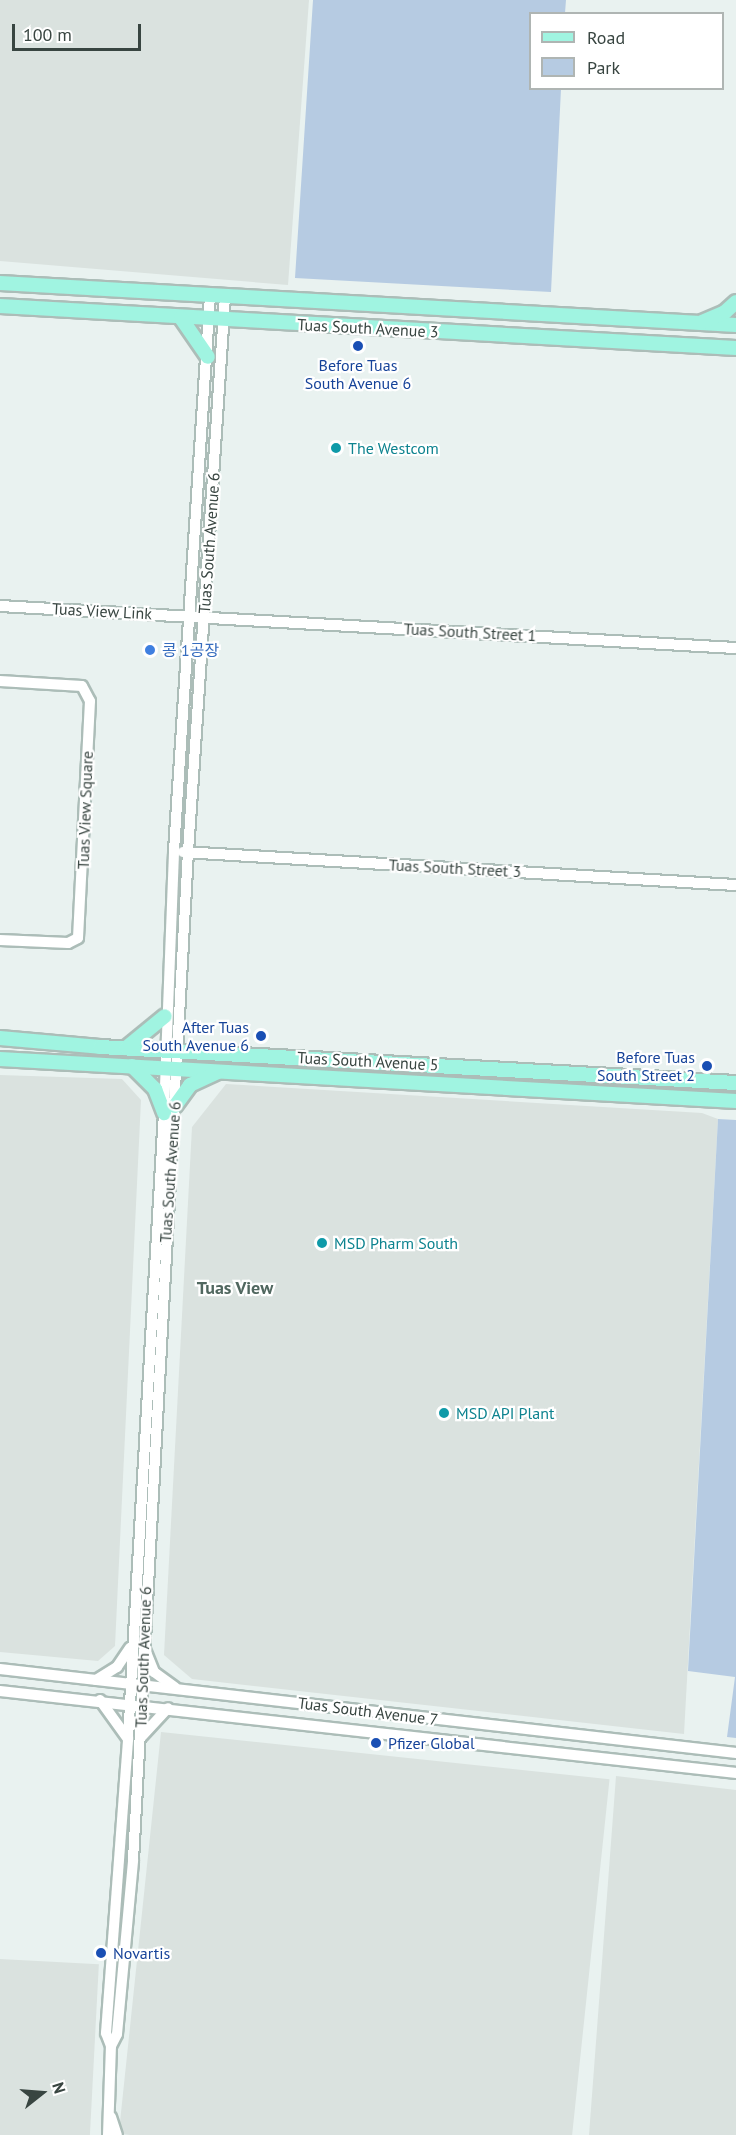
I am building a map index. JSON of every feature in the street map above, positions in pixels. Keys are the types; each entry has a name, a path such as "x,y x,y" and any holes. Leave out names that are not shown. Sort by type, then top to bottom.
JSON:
{"main road":[{"name":"Tuas South Avenue 3","path":"0,283 736,325"},
{"path":"697,323 725,312 736,302"},
{"name":"Tuas South Avenue 3","path":"0,306 736,348"},
{"path":"181,318 208,357"},
{"path":"126,1048 165,1016"},
{"name":"Tuas South Avenue 5","path":"0,1038 126,1048 736,1083"},
{"name":"Tuas South Avenue 5","path":"0,1059 736,1101"},
{"path":"132,1066 155,1089 169,1110 190,1084 223,1070"}],"street":[{"name":"Tuas South Avenue 6","path":"171,1049 165,1016 208,357 210,296"},
{"name":"Tuas South Avenue 6","path":"134,1685 143,1643 171,1049 188,852 225,296"},
{"name":"Tuas View Link","path":"0,606 204,616"},
{"name":"Tuas South Street 1","path":"204,616 736,648"},
{"name":"Tuas View Square","path":"0,681 82,686 90,700 78,938 68,943 0,940"},
{"name":"Tuas South Street 3","path":"174,851 736,885"},
{"name":"Tuas South Avenue 6","path":"111,2046 117,2034 140,1739 131,1648 169,1110"},
{"path":"143,1643 154,1672 178,1689"},
{"path":"96,1680 117,1667 131,1648"},
{"name":"Tuas South Avenue 7","path":"0,1669 736,1754"},
{"name":"Tuas South Avenue 7","path":"0,1691 100,1700 736,1773"},
{"path":"100,1700 128,1739"},
{"name":"Tuas South Avenue 6","path":"108,2135 111,2046 106,2033 128,1739 135,1704"},
{"path":"140,1739 147,1726 168,1708"},
{"path":"109,2112 117,2135"}],"shaded area":[{"path":"0,0 309,0 288,285 0,261"},
{"path":"0,1075 122,1079 141,1100 115,1646 98,1661 0,1652"},
{"path":"226,1084 702,1113 718,1119 684,1734 192,1679 164,1655 192,1127"},
{"path":"161,1732 610,1779 572,2135 119,2134"},
{"path":"616,1776 736,1790 736,2135 589,2135"},
{"path":"0,1959 99,1964 90,2135 0,2135"}],"green space":[{"path":"313,0 566,0 565,12 529,12 529,90 561,90 551,292 295,278"},
{"path":"718,1119 736,1120 736,1738 727,1737 735,1677 688,1671"}],"place":[{"name":"Before Tuas South Avenue 6","path":"358,346"},
{"name":"The Westcom","path":"336,448"},
{"name":"콩 1공장","path":"150,650"},
{"name":"After Tuas South Avenue 6","path":"261,1036"},
{"name":"Before Tuas South Street 2","path":"707,1066"},
{"name":"MSD Pharm South","path":"322,1243"},
{"name":"MSD API Plant","path":"444,1413"},
{"name":"Pfizer Global","path":"376,1743"},
{"name":"Novartis","path":"101,1953"}],"district":[{"name":"Tuas View","path":"235,1288"}]}
